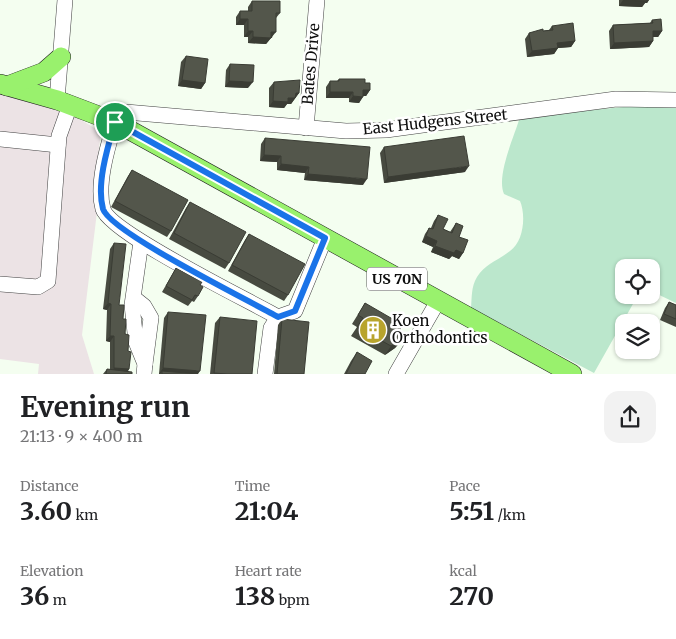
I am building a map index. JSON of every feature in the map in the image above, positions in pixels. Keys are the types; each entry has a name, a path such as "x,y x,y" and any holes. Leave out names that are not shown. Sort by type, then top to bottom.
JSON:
{"main road":[{"path":"3,85 44,72 61,57"},
{"name":"US 70N","path":"3,85 64,103 110,120 572,374"}],"street":[{"path":"0,284 38,287 48,281 58,145 64,103 61,57 65,0"},
{"name":"Bates Drive","path":"306,128 317,0"},
{"name":"East Hudgens Street","path":"110,120 126,112 346,131 386,130 616,99 676,100"},
{"path":"110,120 105,158 103,210 110,221 142,242 278,317"},
{"path":"0,139 58,145"},
{"path":"265,374 271,328 278,317 295,311 325,238"},
{"path":"142,242 134,298 136,342 145,369"},
{"path":"396,374 438,301"}],"shaded area":[{"path":"0,93 68,112 101,132 96,173 97,212 82,335 94,374 38,374 39,364 0,359"}],"green space":[{"path":"644,105 676,106 676,303 660,295 660,259 615,259 615,304 633,304 627,314 615,314 615,336 594,373 471,308 473,288 480,273 488,265 515,247 521,234 523,213 520,201 504,194 502,186 504,167 520,117"}],"building":[{"path":"252,1 280,1 280,13 276,13 276,32 271,32 271,38 253,37 253,31 248,31 248,19 240,19 240,11 252,11"},
{"path":"661,19 662,31 653,31 653,41 614,43 613,25 653,23 652,20"},
{"path":"573,23 575,41 557,43 558,48 532,51 529,33 543,29 543,31 553,30 552,26"},
{"path":"186,56 208,59 205,83 182,80"},
{"path":"230,64 254,65 253,82 229,81"},
{"path":"339,79 365,79 365,83 370,83 370,90 363,90 363,97 353,96 353,92 330,92 330,81 339,81"},
{"path":"300,80 299,93 296,93 295,98 288,98 288,102 273,101 274,82"},
{"path":"464,136 469,166 388,177 384,147"},
{"path":"265,138 370,147 367,179 308,174 309,167 281,164 281,156 264,155"},
{"path":"132,170 188,200 171,231 115,201"},
{"path":"190,202 246,232 229,263 174,233"},
{"path":"438,215 448,219 443,229 452,233 456,223 463,226 459,237 468,240 463,253 456,250 454,253 435,246 437,241 426,236 429,228 433,229"},
{"path":"249,234 305,264 288,295 232,265"},
{"path":"114,243 126,244 119,305 124,305 123,319 126,319 125,334 129,335 128,351 131,352 129,369 114,368 114,336 110,336 111,304 108,303"},
{"path":"176,268 202,282 200,285 203,287 198,296 195,295 192,300 166,286"},
{"path":"669,302 676,305 676,319 664,314"},
{"path":"365,303 403,325 400,329 402,340 391,346 357,327 363,318 358,315"},
{"path":"168,312 206,315 200,371 163,368"},
{"path":"220,317 257,321 252,374 214,373"},
{"path":"282,319 309,322 304,374 277,374"},
{"path":"357,352 372,361 365,374 346,374"},
{"path":"107,369 132,372 132,374 106,374"},
{"path":"162,371 198,374 162,374"}],"place":[{"name":"Koen Orthodontics","path":"373,330"}],"route":[{"path":"115,122 325,238 295,311 278,317 135,239 110,221 103,210 102,183 105,158 115,122"}]}
